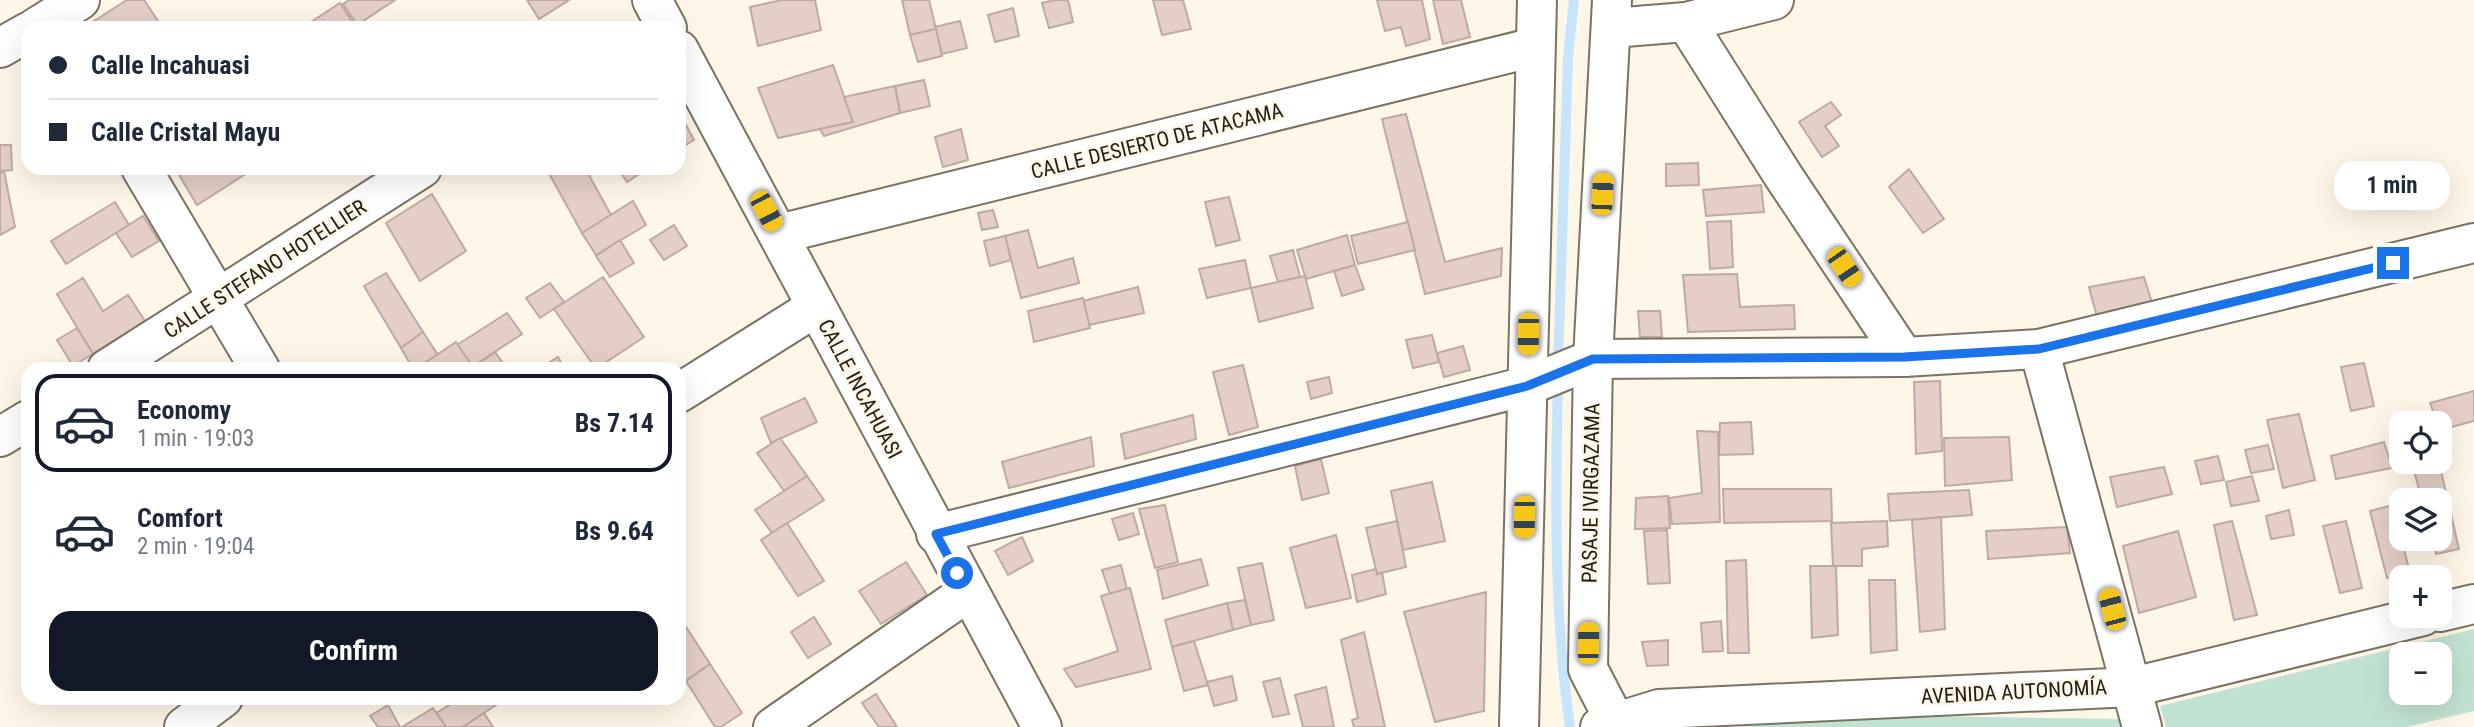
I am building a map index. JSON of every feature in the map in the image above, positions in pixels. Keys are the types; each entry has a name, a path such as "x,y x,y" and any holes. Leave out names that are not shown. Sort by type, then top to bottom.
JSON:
{"street":[{"path":"1519,727 1537,0"},
{"path":"1612,14 1686,22 1774,0"},
{"name":"PASAJE IVIRGAZAMA","path":"1612,14 1593,359 1588,669 1612,725"},
{"path":"1686,22 1784,177 1904,357"},
{"path":"0,48 21,37"},
{"name":"CALLE DESIERTO DE ATACAMA","path":"779,234 1535,47"},
{"name":"CALLE INCAHUASI","path":"686,63 936,534 1042,727"},
{"path":"145,175 256,362"},
{"name":"CALLE STEFANO HOTELLIER","path":"118,362 411,175"},
{"path":"936,534 1527,386 1593,359 1904,357 2039,349 2474,243"},
{"path":"686,389 816,307"},
{"path":"2039,349 2142,727"},
{"path":"0,437 21,424"},
{"path":"773,727 968,592"},
{"path":"2452,609 2474,604"},
{"name":"AVENIDA AUTONOMÍA","path":"1612,725 1659,709 2133,687 2389,624"},
{"path":"184,727 214,705"}],"green space":[{"path":"2474,629 2474,711 2407,727 2166,727 2160,706 2389,650 2389,705 2452,705 2452,642 2421,642"},
{"path":"1861,715 2119,719 2121,727 1743,727"}],"building":[{"path":"127,0 144,0 158,21 94,21"},
{"path":"349,0 395,0 363,21 354,21 343,4"},
{"path":"527,0 569,0 539,19"},
{"path":"782,0 815,0 821,30 758,46 750,7"},
{"path":"902,0 929,0 936,29 910,35"},
{"path":"1068,0 1073,22 1049,28 1042,3"},
{"path":"1153,0 1183,0 1191,29 1162,35"},
{"path":"1377,0 1422,0 1430,39 1406,46 1401,27 1385,31"},
{"path":"1433,0 1461,0 1470,37 1443,44"},
{"path":"340,3 352,21 313,21"},
{"path":"1013,8 1019,36 995,42 988,15"},
{"path":"960,21 967,48 942,54 935,27"},
{"path":"936,29 942,56 918,62 910,35"},
{"path":"833,65 853,122 778,138 758,88"},
{"path":"924,80 930,106 900,113 895,86"},
{"path":"895,86 900,113 824,136 820,129 853,122 844,97"},
{"path":"1831,102 1841,115 1825,126 1839,146 1822,157 1799,122"},
{"path":"1406,114 1445,262 1502,248 1501,276 1425,294 1382,119"},
{"path":"686,125 694,140 686,145"},
{"path":"961,129 968,160 943,167 935,137"},
{"path":"0,145 11,145 12,170 0,171"},
{"path":"1698,163 1699,185 1666,186 1666,164"},
{"path":"1909,169 1944,219 1923,233 1889,187"},
{"path":"4,171 15,227 0,235 0,173"},
{"path":"179,175 244,175 197,205"},
{"path":"550,175 589,175 611,215 582,233"},
{"path":"622,175 638,175 627,182"},
{"path":"1761,185 1764,212 1706,216 1703,190"},
{"path":"432,194 466,251 420,281 386,223"},
{"path":"1229,197 1240,240 1216,246 1205,202"},
{"path":"633,201 646,225 596,255 582,233"},
{"path":"115,202 129,225 66,264 51,241"},
{"path":"993,210 998,227 982,230 978,213"},
{"path":"143,216 159,241 132,257 116,233"},
{"path":"1731,221 1733,267 1710,269 1707,222"},
{"path":"1408,222 1415,250 1358,264 1351,236"},
{"path":"674,225 687,246 664,260 650,240"},
{"path":"1028,230 1038,268 1073,258 1079,283 1021,298 1005,236"},
{"path":"1347,235 1355,265 1306,279 1297,250"},
{"path":"1005,236 1011,260 990,266 984,241"},
{"path":"620,240 634,263 610,277 596,256"},
{"path":"1293,250 1300,277 1278,282 1270,256"},
{"path":"1245,260 1251,288 1207,298 1199,269"},
{"path":"1355,265 1364,289 1342,296 1334,271"},
{"path":"386,273 423,332 401,348 364,286"},
{"path":"1737,274 1740,307 1794,305 1795,329 1688,332 1683,275"},
{"path":"1305,276 1313,308 1259,322 1251,288"},
{"path":"603,277 644,337 606,362 591,362 554,309"},
{"path":"2144,277 2152,303 2097,317 2089,287"},
{"path":"83,278 103,311 128,295 145,321 93,354 57,294"},
{"path":"550,283 564,302 540,318 526,298"},
{"path":"1138,287 1144,313 1089,325 1083,301"},
{"path":"1083,298 1090,328 1034,342 1028,311"},
{"path":"1638,311 1660,311 1662,337 1640,337"},
{"path":"507,313 522,334 480,362 469,362 457,345"},
{"path":"77,328 93,354 80,362 71,362 57,340"},
{"path":"423,332 438,355 426,362 409,362 401,348"},
{"path":"1432,335 1439,362 1413,368 1406,340"},
{"path":"456,342 470,362 426,362"},
{"path":"1463,346 1470,370 1444,377 1437,353"},
{"path":"495,352 502,362 481,362"},
{"path":"2364,363 2374,406 2351,411 2341,367"},
{"path":"1243,365 1258,427 1229,435 1213,372"},
{"path":"1329,377 1332,393 1311,399 1307,382"},
{"path":"1940,381 1942,451 1916,454 1914,382"},
{"path":"2474,391 2474,421 2452,427 2452,411 2433,411 2430,403"},
{"path":"805,398 817,422 771,443 761,418"},
{"path":"2299,414 2315,480 2283,488 2267,420"},
{"path":"1193,415 1196,439 1125,459 1121,434"},
{"path":"1751,422 1753,454 1719,455 1720,423"},
{"path":"1697,431 1718,432 1720,522 1672,524 1669,498 1702,493"},
{"path":"1091,437 1094,466 1009,488 1002,462"},
{"path":"2009,437 2012,480 1945,486 1944,438"},
{"path":"780,438 807,476 784,491 757,453"},
{"path":"2384,442 2389,469 2336,479 2331,456"},
{"path":"2268,445 2274,469 2251,473 2245,450"},
{"path":"2218,456 2224,480 2201,484 2195,461"},
{"path":"1321,459 1329,493 1302,500 1295,466"},
{"path":"2164,467 2172,494 2117,507 2110,477"},
{"path":"2415,474 2442,474 2445,488 2419,488"},
{"path":"807,476 824,500 772,533 755,510"},
{"path":"2252,476 2259,501 2231,506 2226,482"},
{"path":"1432,482 1445,541 1403,550 1391,491"},
{"path":"1723,489 1831,489 1832,521 1724,523"},
{"path":"1969,490 1972,515 1890,521 1888,494"},
{"path":"1668,496 1670,528 1635,529 1636,498"},
{"path":"1165,505 1178,562 1155,568 1139,509"},
{"path":"2389,506 2389,551 2404,551 2408,565 2389,565 2389,578 2387,578 2370,511"},
{"path":"2289,510 2294,535 2271,539 2266,516"},
{"path":"1133,513 1139,534 1119,540 1112,519"},
{"path":"1941,517 1945,629 1920,632 1912,520"},
{"path":"2452,519 2459,549 2452,551"},
{"path":"1397,521 1406,567 1377,574 1366,528"},
{"path":"1887,521 1888,546 1862,549 1862,566 1833,566 1831,523"},
{"path":"2232,521 2257,615 2234,620 2214,525"},
{"path":"2346,521 2362,588 2340,593 2323,526"},
{"path":"787,523 824,581 798,596 761,540"},
{"path":"2067,527 2070,553 1988,559 1986,531"},
{"path":"1667,530 1670,583 1648,584 1644,531"},
{"path":"2178,531 2196,597 2139,613 2123,546"},
{"path":"1336,535 1351,598 1306,608 1290,548"},
{"path":"1022,537 1033,561 1008,575 995,551"},
{"path":"1201,559 1208,585 1163,599 1157,570"},
{"path":"1746,560 1749,653 1728,653 1726,561"},
{"path":"906,562 927,595 881,624 859,591"},
{"path":"1262,563 1274,620 1251,625 1238,568"},
{"path":"1121,565 1127,589 1110,594 1102,570"},
{"path":"1810,566 1836,566 1838,635 1812,638"},
{"path":"1376,569 1377,574 1382,573 1386,594 1357,602 1352,575"},
{"path":"1869,580 1895,580 1897,650 1871,653"},
{"path":"1130,588 1151,669 1076,687 1064,669 1118,651 1101,596"},
{"path":"1486,592 1484,711 1435,722 1404,612"},
{"path":"1245,600 1251,625 1233,630 1227,603"},
{"path":"1227,603 1233,630 1172,647 1165,620"},
{"path":"814,617 831,644 808,658 791,632"},
{"path":"1721,621 1723,651 1703,652 1701,623"},
{"path":"686,627 710,664 686,681"},
{"path":"1364,632 1385,727 1354,727 1352,720 1358,718 1341,640"},
{"path":"1668,640 1668,665 1647,666 1642,642"},
{"path":"1194,641 1208,685 1184,691 1172,647"},
{"path":"710,664 742,713 721,727 715,727 686,681"},
{"path":"1232,676 1237,700 1214,706 1207,682"},
{"path":"1280,678 1289,714 1273,717 1263,682"},
{"path":"1326,687 1334,727 1303,727 1295,695"},
{"path":"876,694 897,727 879,727 862,703"},
{"path":"388,705 400,727 378,727 370,716"},
{"path":"449,705 496,705 463,727 446,727 436,713"},
{"path":"433,708 446,727 402,727"},
{"path":"484,713 493,727 463,727"}],"waterway":[{"path":"1558,364 1568,58 1574,0"},
{"path":"1558,380 1558,598 1570,727"}],"route":[{"path":"957,573 936,534 1527,386 1593,359 1904,357 2039,349 2393,263"}]}
